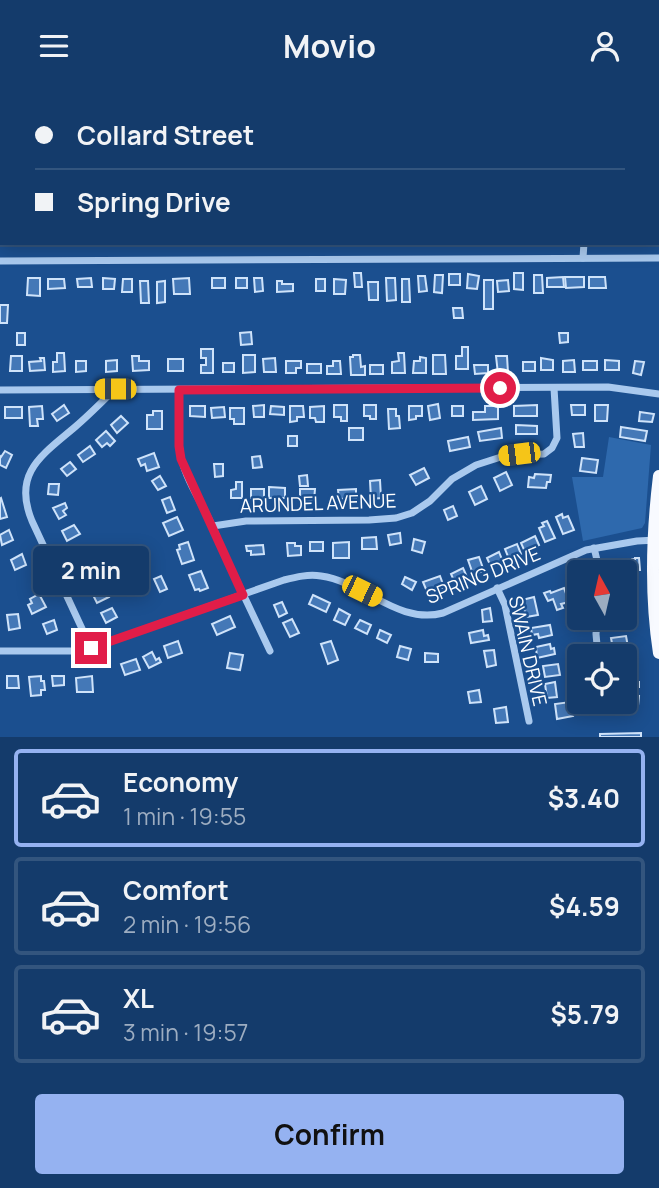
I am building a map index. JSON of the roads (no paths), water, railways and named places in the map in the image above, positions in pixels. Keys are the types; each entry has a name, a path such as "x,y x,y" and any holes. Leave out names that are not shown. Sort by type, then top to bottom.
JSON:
{"highway":[{"path":"659,476 654,612 659,653"}],"street":[{"path":"583,245 583,258"},
{"path":"0,261 659,258"},
{"name":"ARUNDEL AVENUE","path":"213,526 246,521 369,520 396,518 412,513 430,501 452,479 476,465 504,456 544,454 552,448 557,438 554,388"},
{"path":"0,390 617,388 659,394"},
{"path":"91,648 32,521 25,491 27,479 36,462 115,389"},
{"path":"179,390 181,459 270,651"},
{"name":"SPRING DRIVE","path":"0,651 91,648 299,576 320,575 340,580 406,612 425,616 443,613 572,555 594,548 656,540"},
{"path":"594,548 597,560"},
{"name":"SWAIN DRIVE","path":"497,588 505,605 528,721"}]}
